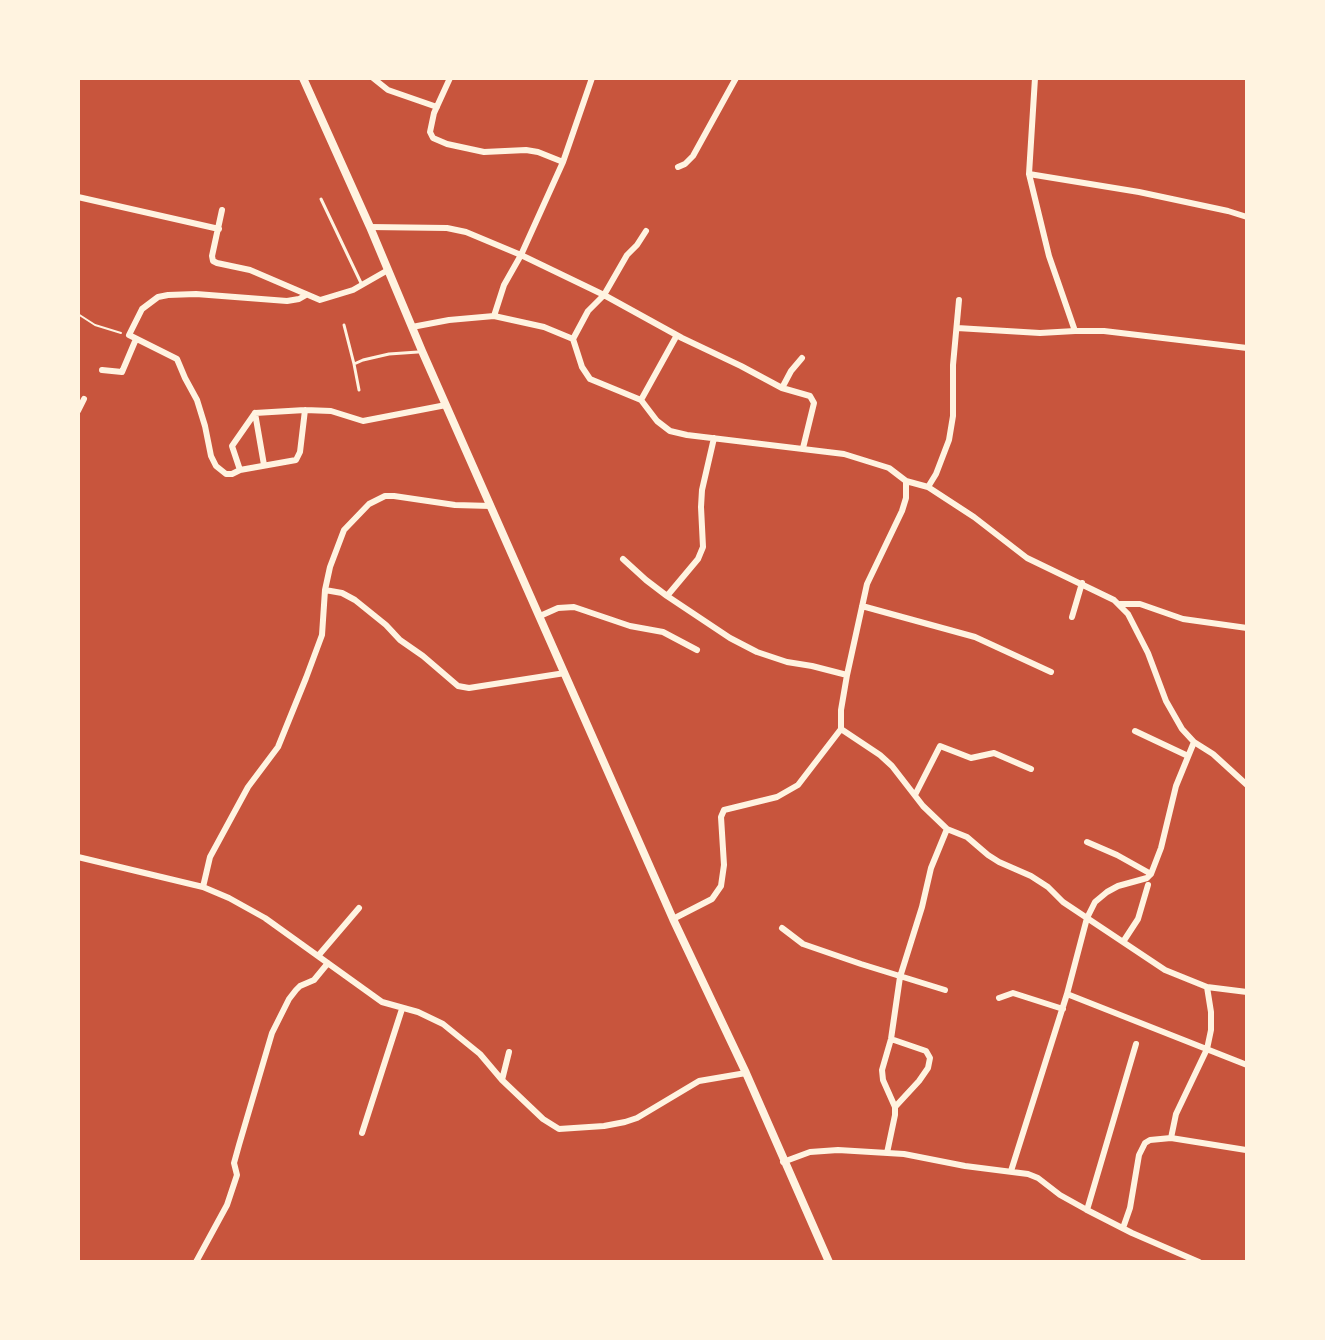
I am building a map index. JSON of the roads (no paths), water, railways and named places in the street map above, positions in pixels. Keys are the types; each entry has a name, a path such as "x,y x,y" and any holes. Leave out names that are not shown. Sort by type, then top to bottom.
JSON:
{"street":[{"path":"303,78 673,919 746,1073 829,1262"},
{"path":"373,78 388,90 437,107"},
{"path":"450,78 430,132 436,140 484,152 538,152 563,162"},
{"path":"494,316 504,285 563,162 592,78"},
{"path":"678,167 693,156 736,78"},
{"path":"1035,78 1029,174 1049,256 1075,331"},
{"path":"1029,174 1139,192 1247,217"},
{"path":"78,197 219,229"},
{"path":"222,210 212,256 217,263 250,270 320,300 353,290 388,270"},
{"path":"370,227 457,229 521,255 604,295 782,388 810,396 814,407 803,448"},
{"path":"646,231 627,255 604,295 588,311 573,339 582,367 590,379 641,400 665,428 687,435 844,454 889,468 906,481 928,487 974,517 1027,558 1120,604 1148,653 1166,701 1182,729 1247,785"},
{"path":"102,370 122,372 142,309 158,297 185,293 287,301 306,295"},
{"path":"928,487 949,440 953,416 953,365 959,300"},
{"path":"412,327 494,316 544,327 573,339"},
{"path":"957,328 1040,333 1104,331 1247,348"},
{"path":"641,400 677,335"},
{"path":"132,337 177,359 197,400 214,462 226,474 293,462 299,456 305,410"},
{"path":"782,388 802,358"},
{"path":"78,411 84,399"},
{"path":"255,413 331,411 363,421 446,405"},
{"path":"240,470 232,446 255,413"},
{"path":"255,413 264,465"},
{"path":"667,596 698,559 703,547 702,490 714,438"},
{"path":"673,919 712,899 721,886 724,865 721,817 724,810 777,797 798,785 841,729 841,710 862,606 871,574 902,511 906,481"},
{"path":"203,887 210,857 236,807 278,747 322,635 325,590 344,530 362,509 377,499 394,496 455,505 491,506"},
{"path":"623,559 667,596 757,652 847,675"},
{"path":"1072,617 1082,583"},
{"path":"325,590 342,593 355,600 458,686 469,688 565,673"},
{"path":"1120,604 1140,604 1183,619 1247,628"},
{"path":"862,606 975,637 1051,672"},
{"path":"540,616 558,608 574,607 630,626 663,632 697,650"},
{"path":"841,729 892,766 933,817 947,829 967,837 999,862 1031,876 1063,902 1165,970 1207,987 1247,992"},
{"path":"1135,731 1188,756"},
{"path":"1011,1171 1063,1009 1087,918 1095,902 1107,892 1151,874 1161,848 1176,786 1194,742"},
{"path":"915,795 940,746 971,758 994,753 1031,769"},
{"path":"887,1153 895,1107 882,1075 900,977 931,868 947,829"},
{"path":"1087,842 1151,874"},
{"path":"78,857 203,887 265,918 382,1002 418,1012 443,1024 480,1054 543,1119 559,1129 604,1126 637,1118 699,1081 746,1073"},
{"path":"1123,942 1138,919 1148,885"},
{"path":"318,956 359,908"},
{"path":"782,928 803,944 945,990"},
{"path":"196,1262 227,1205 237,1175 234,1163 272,1033 296,990 314,980 328,963"},
{"path":"1171,1138 1176,1114 1207,1049 1211,1012 1207,987"},
{"path":"999,998 1013,993 1063,1009"},
{"path":"1067,994 1247,1065"},
{"path":"362,1133 402,1009"},
{"path":"891,1039 926,1051 930,1058 928,1068 919,1081 895,1107"},
{"path":"1087,1210 1136,1044"},
{"path":"502,1080 509,1052"},
{"path":"1123,1228 1142,1148 1150,1140 1171,1138 1246,1150"},
{"path":"783,1162 810,1152 838,1150 915,1155 965,1166 1028,1174 1087,1210 1199,1262"}],"lane":[{"path":"321,199 362,285"},
{"path":"344,325 359,390"},
{"path":"354,364 389,354 422,351"}]}
